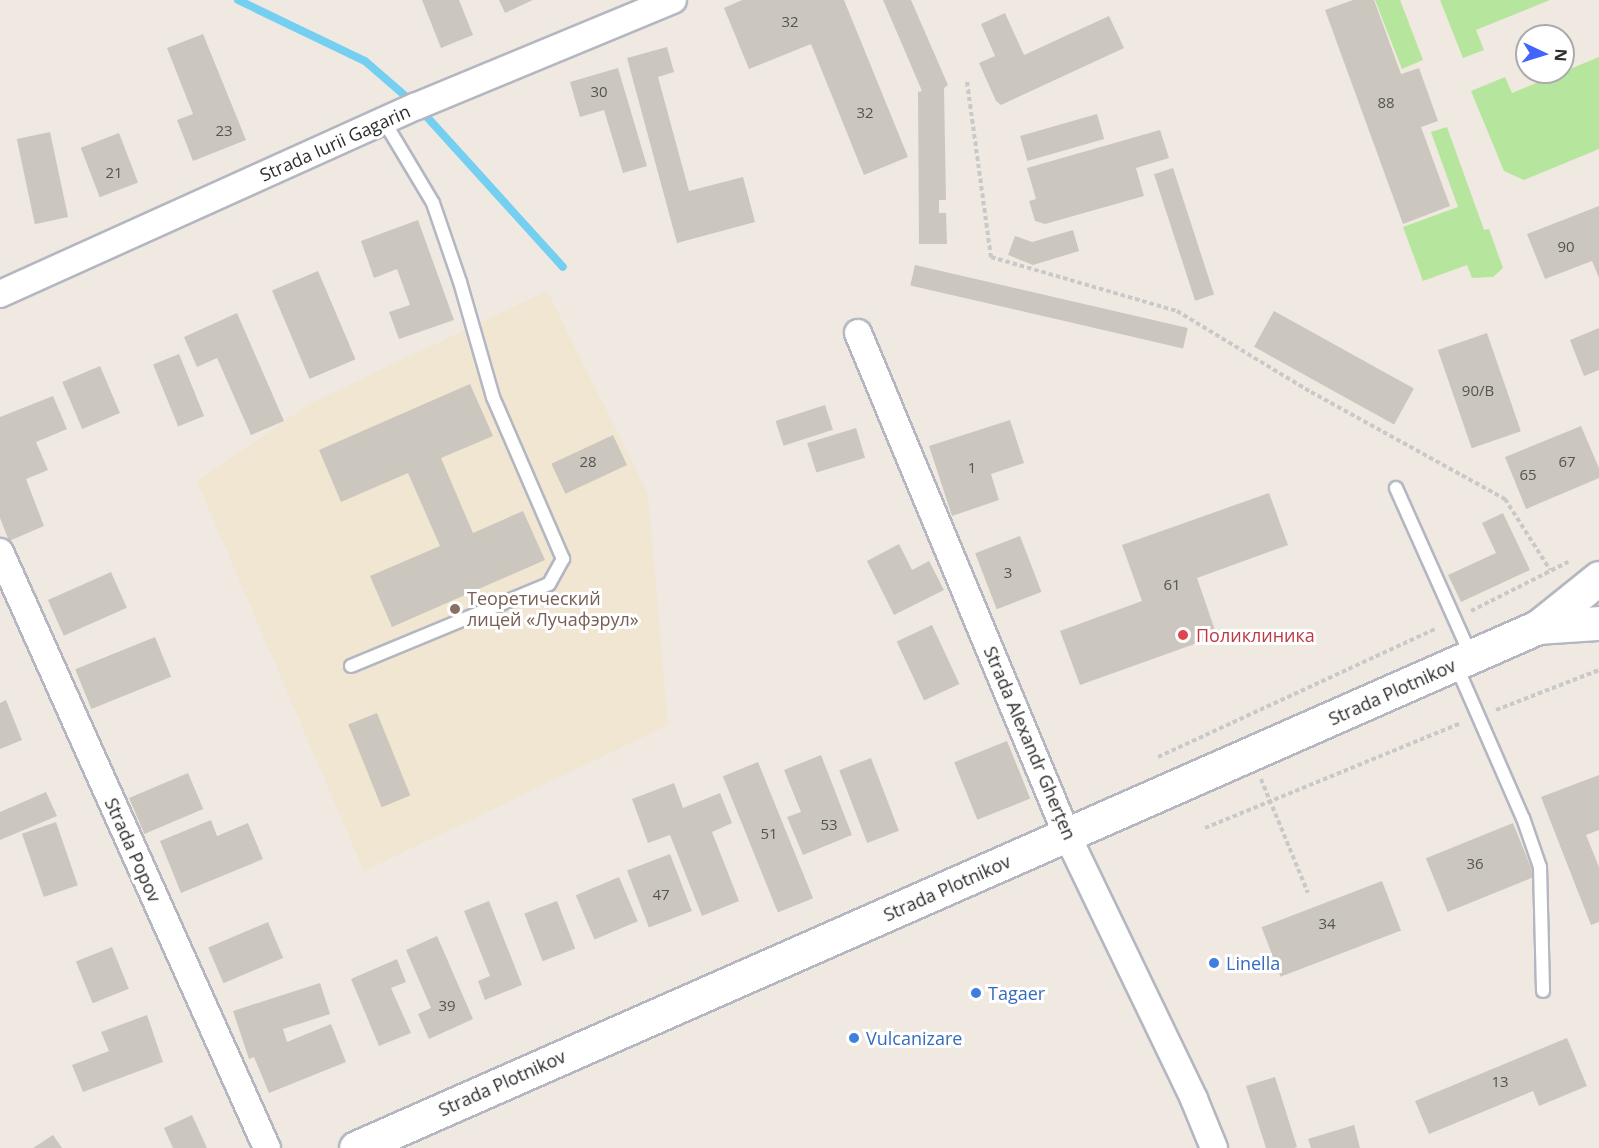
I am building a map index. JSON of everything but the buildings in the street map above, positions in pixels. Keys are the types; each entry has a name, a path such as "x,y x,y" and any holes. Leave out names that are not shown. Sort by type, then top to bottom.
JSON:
{"main road":[{"name":"Strada Plotnikov","path":"356,1148 1538,627 1599,578"},
{"name":"Strada Plotnikov","path":"1538,627 1599,622"}],"street":[{"name":"Strada Iurii Gagarin","path":"0,294 384,121 669,1"},
{"name":"Strada Alexandr Gherțen","path":"858,333 1067,834 1194,1099 1214,1148"},
{"name":"Strada Popov","path":"0,552 267,1148"}],"lane":[{"path":"351,666 549,584 563,559 493,397 460,282 433,203 384,121"},
{"path":"1396,488 1455,619 1477,717 1523,818 1540,867 1543,991"}],"path":[{"path":"967,82 991,257 1177,311 1311,392 1505,499 1550,570"},
{"path":"1158,757 1455,619 1570,561"},
{"path":"1205,828 1599,670"},
{"path":"1242,718 1251,754 1308,893"}],"shaded area":[{"name":"Теоретический лицей «Лучафэрул»","path":"547,291 648,494 668,725 364,871 197,481 311,403"}],"green space":[{"path":"1375,0 1400,0 1423,60 1402,69"},
{"path":"1440,0 1550,0 1476,30 1484,50 1463,58"},
{"path":"1599,57 1599,149 1524,180 1504,171 1471,91 1505,77 1512,93 1534,84 1575,84 1575,67"},
{"path":"1447,127 1484,230 1489,229 1503,268 1493,277 1472,278 1467,265 1423,281 1403,227 1458,207 1431,132"}],"waterway":[{"path":"238,0 365,61 417,106 563,267"}],"place":[{"name":"Теоретический лицей «Лучафэрул»","path":"455,609"},
{"name":"Поликлиника","path":"1183,635"},
{"name":"Linella","path":"1214,963"},
{"name":"Tagaer","path":"976,993"},
{"name":"Vulcanizare","path":"854,1038"}]}
